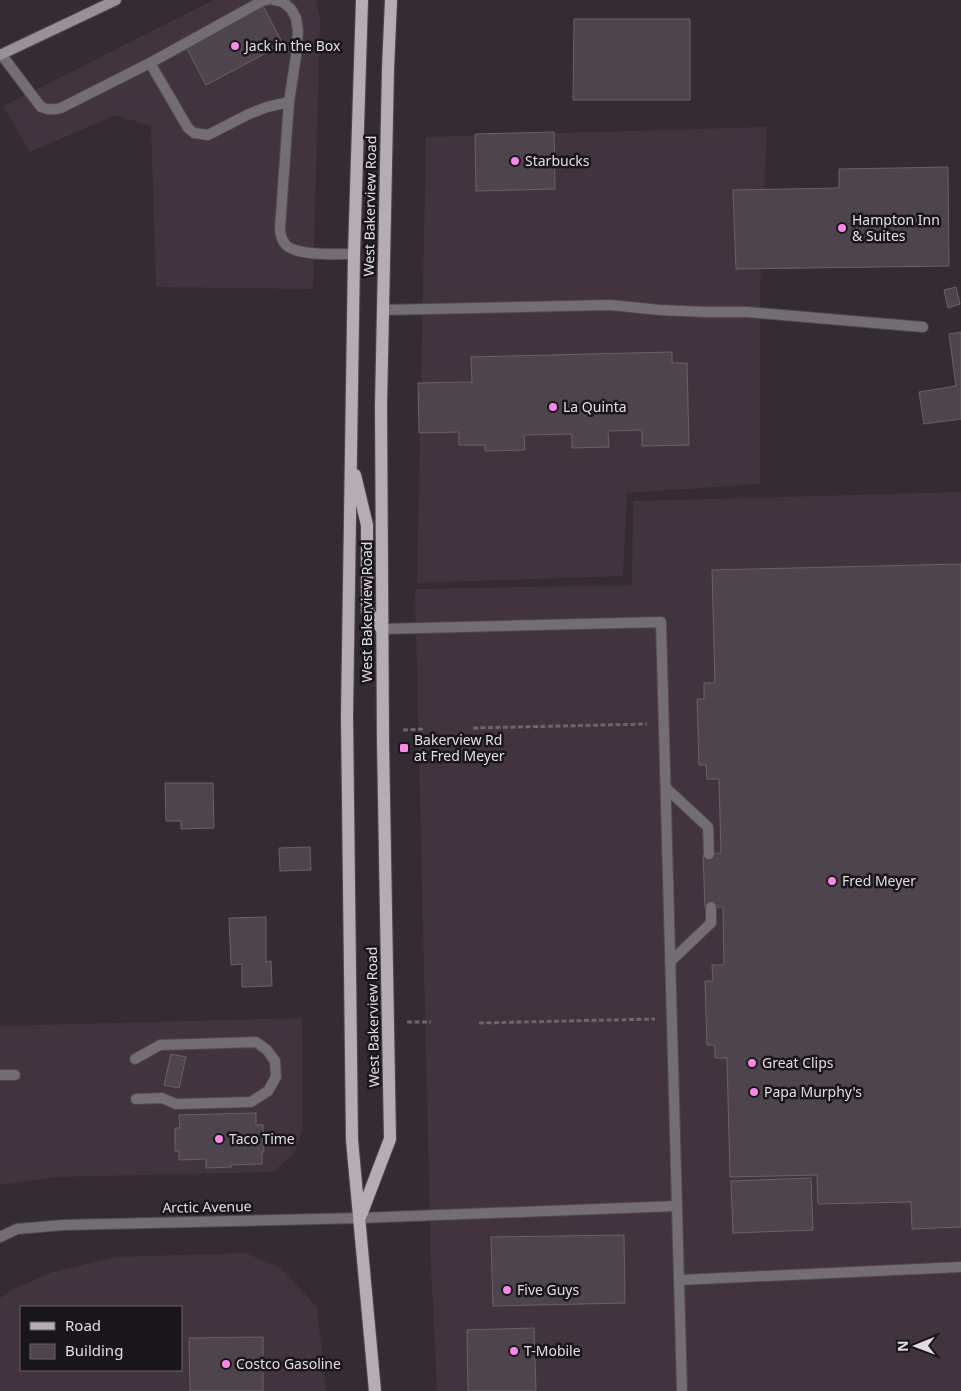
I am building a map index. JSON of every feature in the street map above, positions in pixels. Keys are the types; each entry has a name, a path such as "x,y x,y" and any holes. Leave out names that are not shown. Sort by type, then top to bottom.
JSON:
{"main road":[{"path":"1,54 116,0"},
{"path":"357,0 361,35"},
{"name":"West Bakerview Road","path":"362,0 354,254 347,716 352,1140 376,1391"},
{"name":"West Bakerview Road","path":"360,1218 390,1139 382,629 381,406 386,118 391,0"},
{"path":"350,458 367,525 368,611 382,629"}],"street":[{"path":"1,54 41,107 54,110 150,63 267,0"},
{"path":"274,0 283,2 291,9 296,18 298,31 296,56 288,102 280,228 282,239 286,246 297,251 322,254 354,254"},
{"path":"150,63 188,128 194,133 208,135 249,114 288,102"},
{"path":"383,310 610,305 706,312 747,312 923,327"},
{"path":"382,629 661,622 682,1391"},
{"path":"666,788 708,827 709,854"},
{"path":"670,962 711,923 711,908"},
{"path":"135,1059 160,1045 256,1042 267,1050 275,1061 276,1076 268,1091 251,1102 176,1104 162,1098 136,1099"},
{"path":"0,1075 14,1075"},
{"name":"Arctic Avenue","path":"0,1236 17,1229 62,1225 360,1218 677,1206"},
{"path":"680,1280 961,1267"}],"path":[{"path":"473,728 648,724"},
{"path":"403,730 424,729"},
{"path":"479,1023 663,1019"},
{"path":"407,1022 431,1022"}],"shaded area":[{"path":"214,0 316,0 320,18 313,289 156,287 151,126 115,115 30,152 3,106"},
{"path":"767,127 760,292 760,484 627,493 623,576 417,583 426,137"},
{"path":"961,492 961,1391 437,1391 431,1265 415,589 632,585 633,501"},
{"path":"302,1018 303,1128 294,1154 273,1172 56,1177 0,1185 0,1026"},
{"path":"245,1253 281,1268 317,1307 326,1391 0,1391 0,1299 10,1291 50,1273 115,1257"}],"building":[{"name":"Jack in the Box","path":"263,6 283,44 206,85 186,47"},
{"path":"574,19 690,19 690,100 573,100"},
{"name":"Starbucks","path":"554,132 555,189 476,191 475,134"},
{"name":"Hampton Inn & Suites","path":"948,167 949,266 736,269 733,190 839,188 839,169"},
{"path":"956,287 960,304 948,308 944,290"},
{"path":"961,332 961,419 924,424 919,392 956,386 949,334"},
{"name":"La Quinta","path":"672,352 672,363 687,363 689,445 642,446 642,430 608,431 609,447 572,448 572,434 524,435 525,450 485,451 485,445 459,445 459,432 419,433 418,383 472,382 471,357"},
{"name":"Fred Meyer","path":"961,564 961,1227 912,1229 911,1202 818,1204 817,1175 730,1177 727,1058 715,1058 715,1045 707,1045 705,981 713,981 712,965 724,965 723,907 705,908 703,854 721,853 719,779 707,779 706,765 699,765 697,699 704,699 704,683 715,683 712,570"},
{"path":"165,783 213,783 214,828 181,829 181,821 166,821"},
{"path":"310,847 311,870 280,871 279,848"},
{"path":"266,917 266,962 271,961 272,986 242,987 242,964 231,965 229,918"},
{"path":"171,1054 186,1057 179,1088 164,1085"},
{"name":"Taco Time","path":"256,1113 256,1125 263,1125 264,1152 262,1152 262,1164 206,1168 206,1159 179,1160 179,1151 175,1151 175,1128 180,1128 179,1115"},
{"path":"811,1178 813,1230 733,1233 731,1181"},
{"path":"624,1235 625,1303 493,1306 491,1237"},
{"path":"534,1328 536,1391 468,1391 467,1330"},
{"name":"Costco Gasoline","path":"263,1337 263,1391 190,1391 189,1338"}],"place":[{"name":"Jack in the Box","path":"235,46"},
{"name":"Starbucks","path":"515,161"},
{"name":"Hampton Inn & Suites","path":"842,228"},
{"name":"La Quinta","path":"553,407"},
{"name":"Bakerview Rd at Fred Meyer","path":"404,748"},
{"name":"Fred Meyer","path":"832,881"},
{"name":"Great Clips","path":"752,1063"},
{"name":"Papa Murphy's","path":"754,1092"},
{"name":"Taco Time","path":"219,1139"},
{"name":"Five Guys","path":"507,1290"},
{"name":"T-Mobile","path":"514,1351"},
{"name":"Costco Gasoline","path":"226,1364"}]}
